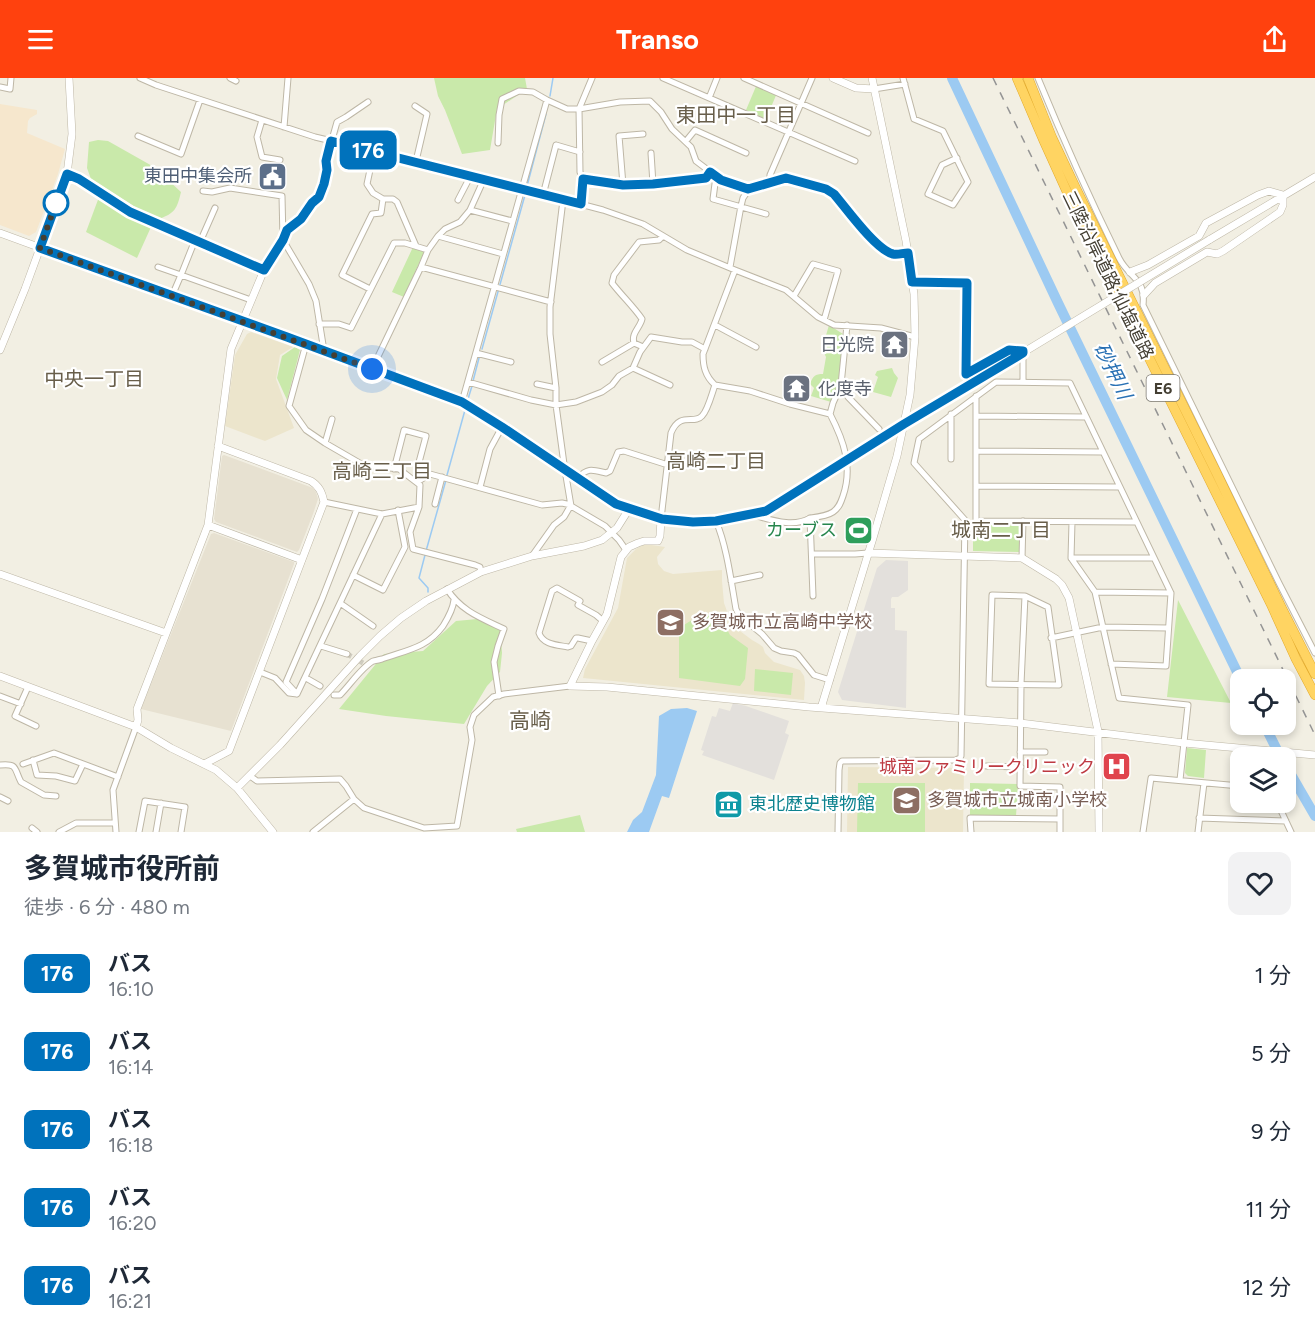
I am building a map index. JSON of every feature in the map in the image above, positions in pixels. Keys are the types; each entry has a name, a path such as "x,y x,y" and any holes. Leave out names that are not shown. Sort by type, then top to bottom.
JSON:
{"highway":[{"name":"三陸沿岸道路;仙塩道路","path":"1017,78 1068,194 1315,694"},
{"name":"三陸沿岸道路;仙塩道路","path":"1028,78 1076,189 1315,674"}],"street":[{"path":"0,87 10,88 11,78"},
{"path":"0,350 67,174 72,134 69,78"},
{"path":"140,78 156,86 315,137 603,210 643,224 687,250 786,290 818,317 834,325 881,328 915,337"},
{"path":"284,127 288,78"},
{"path":"581,204 583,179 580,172 579,109 592,78"},
{"path":"663,78 855,161"},
{"path":"709,98 717,78"},
{"path":"744,78 868,133"},
{"path":"769,183 770,175 812,78"},
{"path":"833,78 856,88 874,90 904,81 914,119 943,132 957,158 968,182 953,205 928,195 942,165 957,158"},
{"path":"821,708 894,466 910,395 915,337 908,253 872,78"},
{"path":"1038,78 1121,262 1139,282 1144,295 1143,305 1315,653"},
{"path":"498,143 502,99 519,91 533,92 567,109 620,102 650,101 661,112 672,129 691,147 696,161 721,180 748,189 786,178 826,189 834,194 885,250 897,254 908,253"},
{"path":"138,136 181,154 200,100"},
{"path":"462,402 471,383 476,353 497,287 503,254 547,100"},
{"path":"116,832 113,790 136,727 137,709 208,525 231,349 264,270 287,230 301,219 319,197 324,184 326,161 337,122 368,102"},
{"path":"415,106 427,114 416,161"},
{"path":"262,120 257,137 262,157 280,160"},
{"path":"686,141 695,130 746,153"},
{"path":"623,185 618,136 643,134"},
{"path":"543,195 556,145 580,152"},
{"path":"374,151 367,184 373,193 383,199 393,199 397,202 417,246"},
{"path":"651,153 653,184"},
{"path":"583,179 623,185 653,184 706,178 710,172"},
{"path":"67,174 79,179 130,212 264,270"},
{"path":"458,200 471,175"},
{"path":"716,177 713,199 766,214"},
{"path":"0,233 462,402 610,500 662,519 693,522 716,521 766,511 904,424 1315,177"},
{"path":"372,369 429,250 445,229 460,222 470,210 484,179"},
{"path":"203,191 212,192 230,188 282,196 283,240 309,284 316,301 324,351"},
{"path":"748,189 741,206 732,269 715,325 705,348 703,363 707,376 715,385 750,391 830,414"},
{"path":"1130,272 1148,265 1199,236 1206,223 1258,195 1269,191 1283,195"},
{"path":"1144,295 1155,283 1207,252 1216,254 1224,251 1280,212 1283,195"},
{"path":"370,289 342,275 372,214 381,213 383,199"},
{"path":"532,556 571,506 556,405 550,334 551,302 563,200"},
{"path":"172,296 215,208"},
{"path":"470,210 512,221"},
{"path":"438,236 503,254"},
{"path":"634,343 634,333 642,319 612,283 614,276 639,242 659,240 663,236"},
{"path":"319,324 339,324 351,328 394,243 405,243 429,250"},
{"path":"794,296 813,264 838,271 824,320"},
{"path":"158,267 251,300"},
{"path":"421,267 551,302"},
{"path":"912,282 967,283 966,374 1009,350 1023,351 1023,382"},
{"path":"715,325 756,347"},
{"path":"753,515 795,523 834,512 839,506 846,488 846,462 841,434 830,414 841,385 847,325"},
{"path":"471,383 556,405 576,402 602,392 612,385 619,376 633,368 643,347 651,337 692,342 705,348"},
{"path":"634,343 643,347"},
{"path":"602,362 634,343"},
{"path":"306,344 289,406 306,430 363,465 399,469 417,482 420,485 419,507 410,532 413,549 476,565 480,567 481,572"},
{"path":"476,353 511,362"},
{"path":"633,368 670,385"},
{"path":"838,832 840,763 845,760 958,760 961,756 965,520 914,463 919,439 996,382 1070,383 1171,594 1166,666 1111,664"},
{"path":"537,384 556,388"},
{"path":"570,686 591,641 609,610 621,557 626,550 638,543 658,541 660,536 671,433 677,424 686,419 702,417 715,385"},
{"path":"841,385 848,397 879,429"},
{"path":"976,396 976,521 1136,522"},
{"path":"951,414 951,459"},
{"path":"977,416 1085,417"},
{"path":"325,443 332,419"},
{"path":"480,487 490,449 502,427"},
{"path":"394,469 404,430 426,436 418,466 425,477"},
{"path":"204,764 229,752 324,502 322,493 311,481 218,446"},
{"path":"578,478 583,472 591,469 606,473 610,471 618,452 624,451 668,465"},
{"path":"977,451 1102,452"},
{"path":"417,482 430,474 542,506 562,503 605,526 626,550"},
{"path":"435,504 445,478"},
{"path":"976,486 1119,487"},
{"path":"324,502 382,514 419,507"},
{"path":"237,788 380,636 401,618 447,589 481,572 532,556 593,544 602,540 617,528 628,508"},
{"path":"297,694 286,682 357,509"},
{"path":"353,575 383,590 405,547 398,510"},
{"path":"297,694 382,514"},
{"path":"810,518 813,596"},
{"path":"716,521 739,615 762,634 774,648 798,655 814,675 830,680"},
{"path":"1022,558 1023,521"},
{"path":"1072,522 1071,558 1095,592 1119,698 1188,705 1180,780"},
{"path":"208,525 302,560"},
{"path":"812,554 868,553 1022,558 1048,573 1062,585 1069,598 1098,731 1099,832"},
{"path":"1071,558 1154,558"},
{"path":"0,573 166,633"},
{"path":"730,581 760,575"},
{"path":"591,641 576,638 572,646 568,647 546,642 540,637 539,633 552,591 557,588 563,590 580,601 578,605 603,621"},
{"path":"447,589 454,600 469,612 504,629 494,662 499,696"},
{"path":"1095,592 1171,594"},
{"path":"992,595 1025,596 1048,607 1051,638 1059,685 989,684 992,595"},
{"path":"1025,596 1020,786 1060,787 1060,832"},
{"path":"334,695 340,695 366,664 420,647 435,636 446,621 454,600"},
{"path":"340,603 373,626"},
{"path":"1051,638 1103,627 1168,628"},
{"path":"321,646 347,654"},
{"path":"260,672 275,678 289,693 297,694"},
{"path":"0,676 136,727 171,748 216,770 237,788 273,832"},
{"path":"306,678 320,686"},
{"path":"250,776 257,781 340,779 354,799 364,808 424,828 457,826 472,740 470,727 474,716 493,697 570,686 607,687 821,708 1020,723 1314,755"},
{"path":"28,687 15,716 36,726"},
{"path":"0,696 21,704"},
{"path":"1020,752 1045,752"},
{"path":"23,764 54,753 118,777"},
{"path":"33,760 37,775 56,776 75,781 83,764"},
{"path":"0,765 9,764 15,767 21,782 44,795 56,796"},
{"path":"986,766 1021,767"},
{"path":"1143,832 1151,778 1230,785"},
{"path":"1197,832 1203,783"},
{"path":"0,797 8,801"},
{"path":"313,832 354,799"},
{"path":"139,832 145,801 186,807 181,832"},
{"path":"156,832 160,803"},
{"path":"1282,813 1291,832"},
{"path":"971,832 970,818 1060,819"},
{"path":"1199,818 1286,821"},
{"path":"59,832 76,823 115,823"}],"shaded area":[{"path":"0,104 37,110 37,114 28,121 27,133 65,149 36,232 29,236 0,225"},
{"path":"251,332 293,347 280,355 276,379 294,428 265,441 225,426 235,355 247,334"},
{"path":"222,456 313,488 318,499 297,552 216,522 214,519"},
{"path":"214,533 294,562 231,731 141,709 211,534"},
{"name":"多賀城市立高崎中学校","path":"645,544 665,547 657,557 658,564 664,571 673,574 722,570 724,603 732,625 763,647 765,653 774,662 800,670 805,683 804,700 583,678 585,669 618,608 627,558"},
{"path":"886,560 908,561 908,590 891,599 891,608 895,608 895,630 907,631 906,708 842,700 838,692 877,568"},
{"path":"733,703 789,721 785,733 789,735 774,780 702,755 704,751 701,750 712,716 716,717 719,708 730,711"},
{"name":"多賀城市立城南小学校","path":"848,767 964,768 963,832 847,832"}],"green space":[{"path":"434,78 525,78 527,89 497,109 490,150 462,154 438,96"},
{"path":"757,84 777,93 766,119 746,110"},
{"path":"108,141 154,167 181,192 174,210 159,219 138,209 91,179 87,168 89,142"},
{"path":"99,197 126,215 151,227 137,258 86,232"},
{"path":"413,247 424,252 404,297 392,292"},
{"path":"829,325 843,334 840,385 831,402 811,396 814,388 810,384 815,376 823,374 826,357 822,349"},
{"path":"295,347 300,350 287,400 277,378 282,356"},
{"path":"892,368 898,378 891,397 873,392 878,377 875,375 877,371"},
{"path":"973,524 1018,525 1020,527 1019,552 973,551"},
{"path":"1178,600 1230,703 1167,697"},
{"path":"718,613 730,635 748,648 745,679 740,686 679,678 679,628 700,615"},
{"path":"488,618 500,627 502,653 500,672 487,686 464,724 339,709 384,654 423,651 456,621"},
{"path":"755,669 793,673 791,695 754,691"},
{"path":"1187,748 1206,750 1204,778 1188,776 1185,773"},
{"path":"858,783 925,783 925,832 857,832"},
{"path":"970,783 1018,784 1016,816 970,815"},
{"path":"580,815 585,832 517,832 516,829"}],"water":[{"path":"687,708 697,711 669,798 662,796 649,832 627,832 633,820 642,812 656,775 659,716 671,709"}],"waterway":[{"path":"550,96 553,78"},
{"name":"砂押川","path":"952,78 1236,669"},
{"path":"527,186 546,114"},
{"path":"482,349 525,195"},
{"path":"473,381 479,358"},
{"path":"468,399 472,386"},
{"path":"447,475 465,410"},
{"path":"426,551 446,480"},
{"path":"425,555 419,578 428,588 428,592"},
{"name":"砂押川","path":"1270,735 1276,747"},
{"name":"砂押川","path":"1296,783 1315,816"}],"tunnel":[{"path":"347,654 363,663"}],"railway":[{"path":"993,78 1315,735"}],"bus line":[{"name":"176","path":"331,141 581,204 583,179 623,185 653,184 706,178 710,172 721,180 748,189 786,178 826,189 834,194 885,250 897,254 908,253 912,282 967,283 966,374 1009,350 1023,351 1023,353 904,424 766,511 716,521 693,522 662,519 616,504 462,402 40,248 67,174 79,179 130,212 264,270 287,230 301,219 319,197 324,184 331,141"}],"place":[{"name":"東田中集会所","path":"273,176"},
{"name":"日光院","path":"895,345"},
{"name":"化度寺","path":"797,389"},
{"name":"カーブス","path":"858,530"},
{"name":"多賀城市立高崎中学校","path":"671,622"},
{"name":"城南ファミリークリニック","path":"1116,767"},
{"name":"多賀城市立城南小学校","path":"906,800"},
{"name":"東北歴史博物館","path":"728,804"}],"district":[{"name":"東田中一丁目","path":"736,115"},
{"name":"中央一丁目","path":"94,379"},
{"name":"高崎二丁目","path":"716,461"},
{"name":"高崎三丁目","path":"382,471"},
{"name":"城南二丁目","path":"1001,530"},
{"name":"高崎","path":"530,721"}],"route":[{"path":"56,203 57,200 40,248 372,369"}]}
